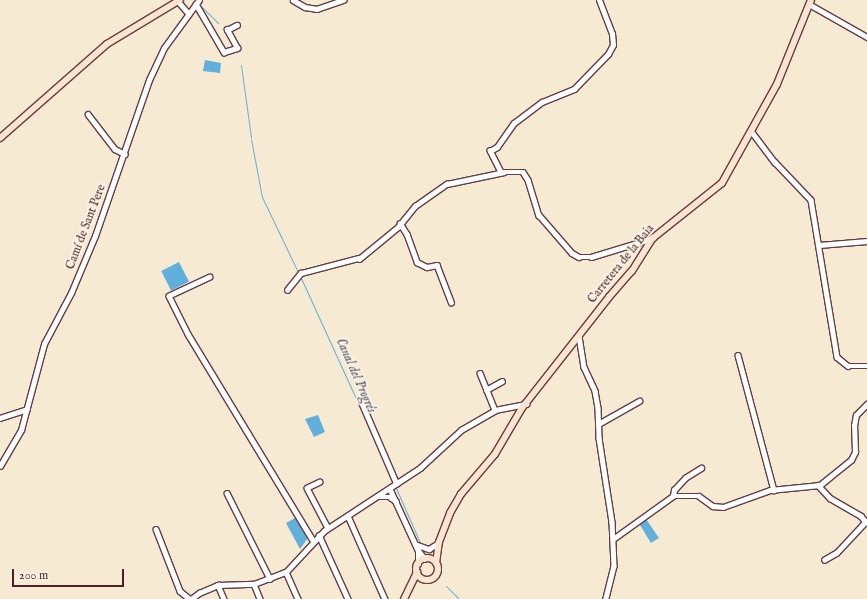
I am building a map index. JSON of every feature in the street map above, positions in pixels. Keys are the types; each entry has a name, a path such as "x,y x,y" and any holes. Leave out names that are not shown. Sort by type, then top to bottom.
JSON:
{"main road":[{"path":"0,138 106,44 179,0"},
{"name":"Carretera de la Baia","path":"426,559 438,543 450,513 461,494 495,454 526,404 632,271 653,238 722,183 752,132 777,84 810,2"},
{"name":"Carretera de la Baia","path":"436,563 438,543"},
{"path":"404,599 417,572 418,564 426,559 436,563 438,570 434,578 423,580 411,586"},
{"path":"417,572 423,580"}],"street":[{"path":"179,0 188,14"},
{"path":"293,0 317,9 343,0"},
{"path":"501,173 490,151 497,147 514,123 542,102 574,89 608,54 613,45 612,34 599,0"},
{"path":"197,2 224,52 237,48 228,30 237,24"},
{"name":"Camí de Sant Pere","path":"0,466 21,430 44,344 71,294 95,236 156,62 197,2"},
{"path":"810,2 867,37"},
{"path":"88,114 115,149 125,154"},
{"path":"752,132 775,162 811,200 837,357 848,366 867,366"},
{"path":"287,290 301,272 358,258 379,245 415,206 448,184 501,173 523,172 528,180 539,215 572,253 579,257 591,257 653,238"},
{"path":"400,223 407,234 417,262 427,267 437,265 452,302"},
{"path":"819,245 867,241"},
{"path":"210,277 169,296 192,340 314,542"},
{"path":"579,336 584,367 595,391 600,424 599,438 613,539 614,572 606,599"},
{"path":"738,355 774,490"},
{"path":"480,374 495,410"},
{"path":"486,390 502,381"},
{"path":"361,401 397,484"},
{"path":"600,424 639,401"},
{"path":"156,529 180,591 191,599 199,593 218,585 254,584 270,579 286,572 328,528 389,490 420,468 461,430 495,410 526,404"},
{"path":"613,539 673,496 699,496 713,506 723,507 774,490 818,485 851,460 855,452 854,426 856,415 867,404"},
{"path":"0,418 27,409"},
{"path":"673,496 674,490 684,478 701,468"},
{"path":"320,482 307,488 328,528"},
{"path":"818,485 830,498 861,516 866,522 837,553 825,560"},
{"path":"389,490 397,502 418,550 426,559"},
{"path":"227,494 270,579"},
{"path":"377,497 390,496 397,502"},
{"path":"348,516 385,599"},
{"path":"319,536 348,599"},
{"path":"415,544 429,549 438,543"},
{"path":"418,550 418,564"},
{"path":"286,572 298,599"},
{"path":"254,584 260,599"},
{"path":"218,585 224,599"}],"water":[{"path":"205,60 221,63 220,73 203,71"},
{"path":"179,262 189,282 171,291 161,271"},
{"path":"318,415 325,432 314,437 305,419"},
{"path":"295,518 308,538 300,549 286,523"},
{"path":"646,519 659,538 651,543 640,525"}],"waterway":[{"name":"Canal del Progrés","path":"199,4 218,23"},
{"name":"Canal del Progrés","path":"241,65 251,137"},
{"name":"Canal del Progrés","path":"251,139 262,197 298,272"},
{"name":"Canal del Progrés","path":"301,278 394,482"},
{"path":"396,488 421,545"},
{"path":"446,586 459,599"}]}
